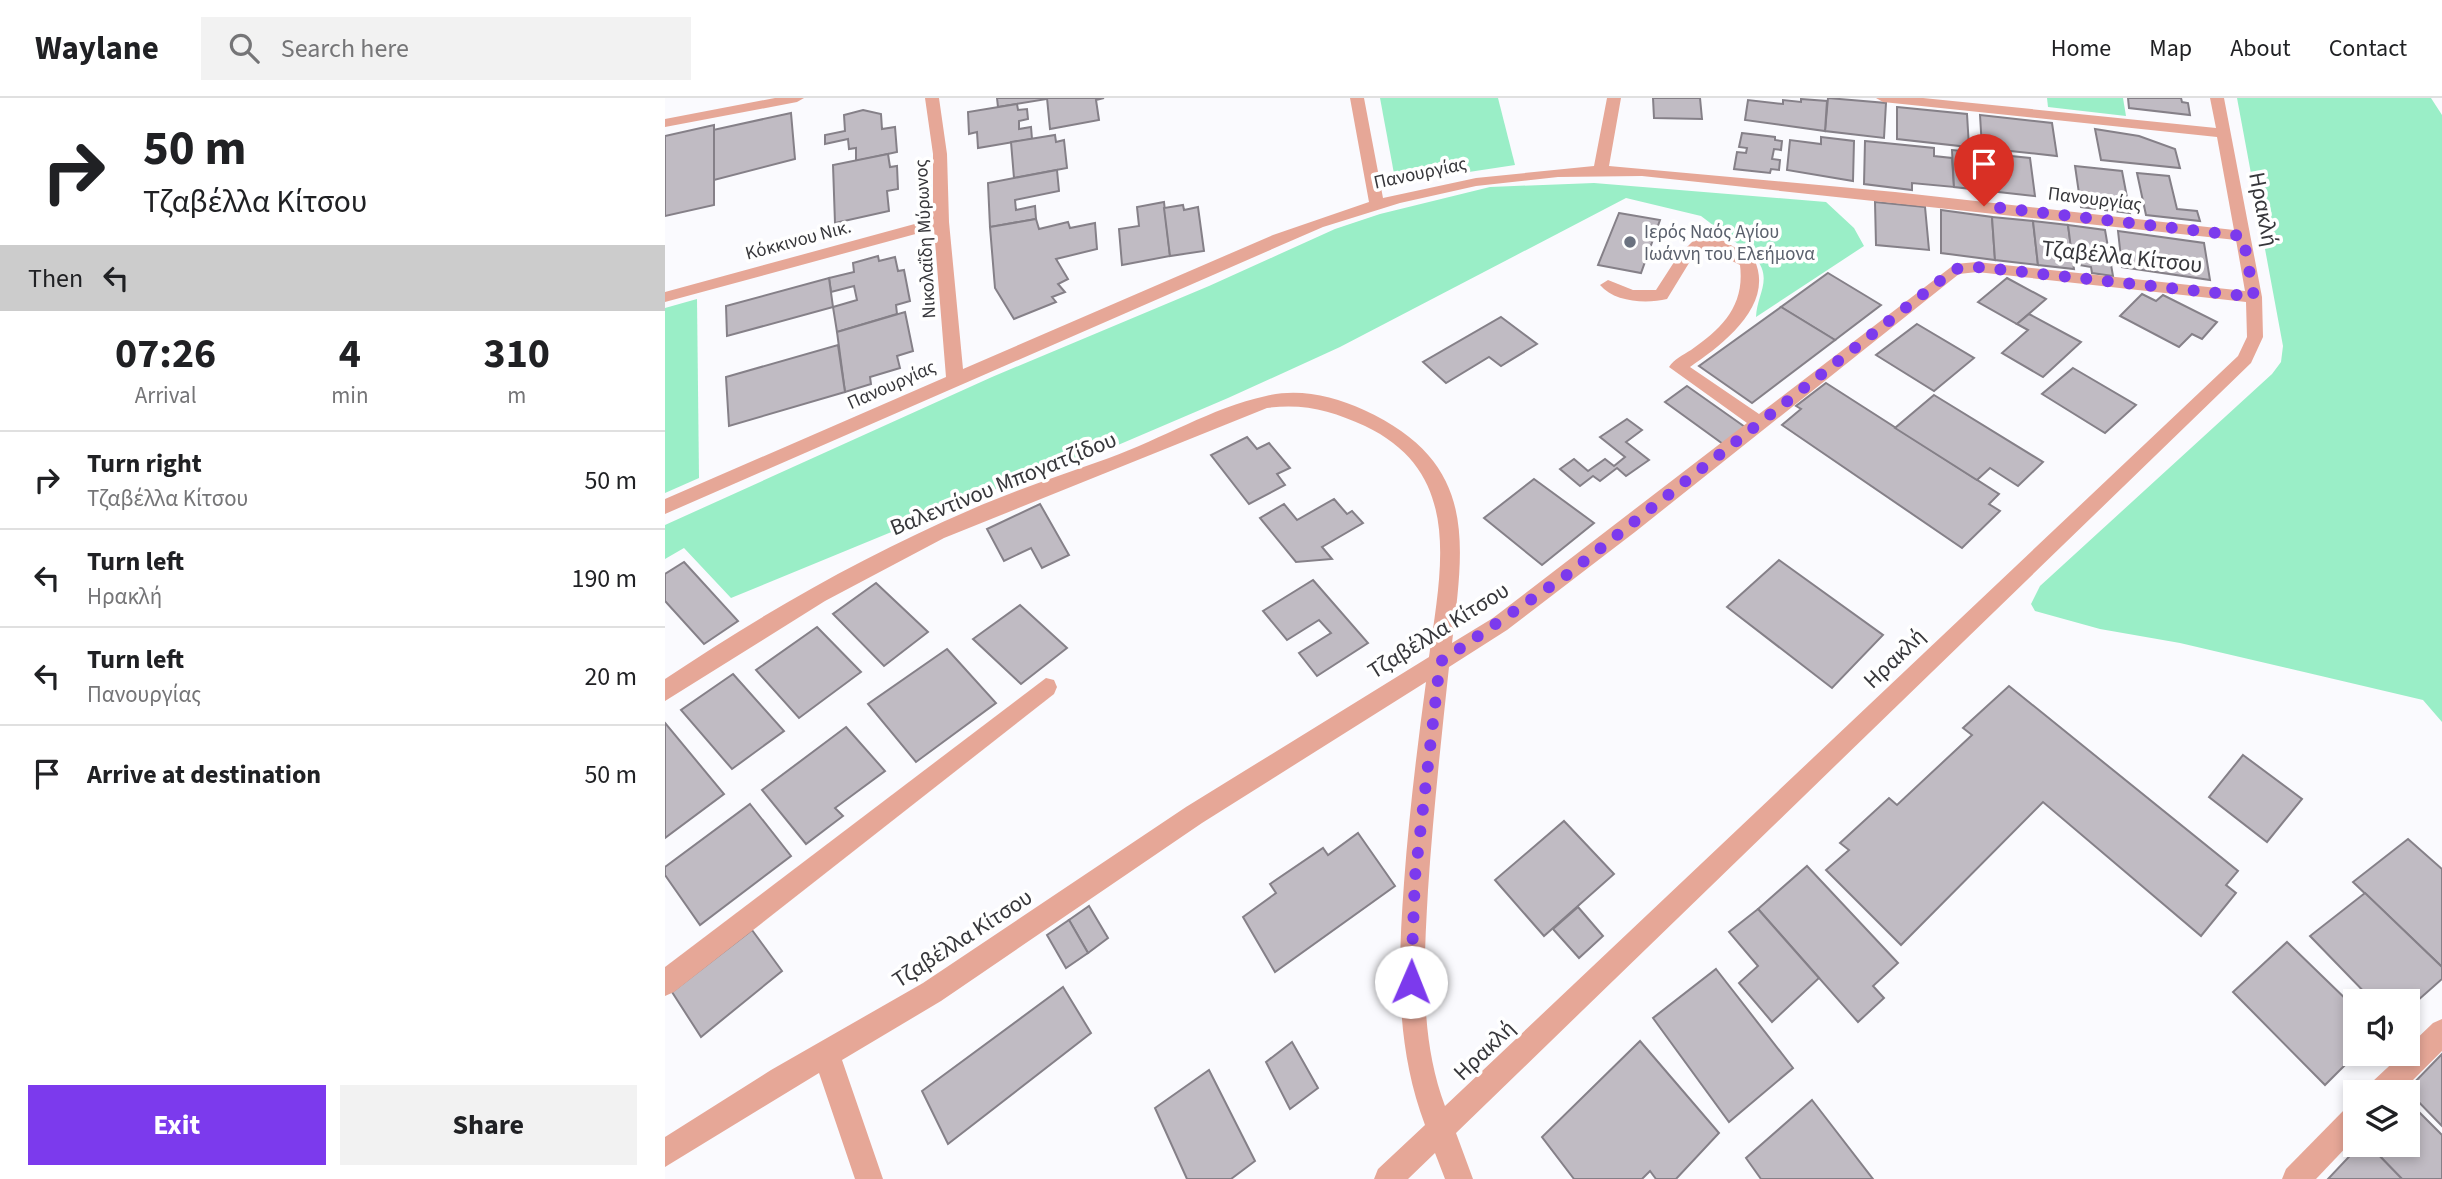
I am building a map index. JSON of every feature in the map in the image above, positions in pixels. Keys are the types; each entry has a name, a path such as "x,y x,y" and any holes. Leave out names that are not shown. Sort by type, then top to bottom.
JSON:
{"street":[{"path":"665,124 797,98"},
{"name":"Νικολαΐδη Μύρωνος","path":"932,98 940,154 941,222 955,378"},
{"path":"1357,98 1376,202"},
{"path":"1601,170 1614,98"},
{"path":"1882,98 2223,133"},
{"name":"Ηρακλή","path":"1388,1179 2245,359 2255,337 2254,297 2217,98"},
{"name":"Πανουργίας","path":"665,507 1211,267 1376,202 1475,182 1601,170 1906,197 2243,236"},
{"name":"Κόκκινου Νικ.","path":"665,296 941,222"},
{"path":"1608,285 1626,296 1642,298 1661,295 1676,275 1685,255 1702,241 1718,245 1748,263 1751,277 1744,311 1714,344 1678,367 1760,423"},
{"name":"Τζαβέλλα Κίτσου","path":"665,1153 826,1053 932,992 1215,801 1440,662 1537,598 1955,269 1977,267 2254,297"},
{"name":"Βαλεντίνου Μπογατζίδου","path":"665,691 801,602 935,533 1032,493 1163,445 1260,403 1300,398 1337,407 1390,432 1426,464 1443,497 1450,530 1452,559 1422,801 1411,968 1417,1047 1438,1130 1459,1179"},
{"path":"665,983 1046,687"},
{"path":"2394,1080 2442,1032"},
{"path":"826,1053 869,1179"},
{"path":"2296,1179 2343,1131"}],"green space":[{"path":"1380,98 1498,98 1515,165 1416,180 1395,179"},
{"path":"2047,98 2123,98 2126,116 2048,107"},
{"path":"2237,98 2431,98 2442,115 2442,722 2423,700 2180,643 2100,629 2035,611 2031,604 2040,586 2272,374 2281,362 2283,346"},
{"path":"1594,183 1826,202 1854,228 1864,246 1756,317 1764,279 1760,264 1754,256 1701,216 1626,198 1340,347 1228,398 1111,448 1013,482 731,598 684,548 665,559 665,525 992,377 1209,286 1335,229 1380,214 1490,187"},
{"path":"697,299 699,478 665,493 665,308"}],"building":[{"path":"997,98 1047,98 1047,99 998,107"},
{"path":"1047,98 1104,98 1096,100 1099,120 1050,129"},
{"path":"1653,98 1700,98 1702,119 1654,118"},
{"path":"1828,98 1886,103 1884,138 1825,131"},
{"path":"2128,98 2181,98 2182,102 2188,103 2190,115 2129,108"},
{"path":"1801,99 1827,101 1825,131 1745,120 1748,100 1783,104 1783,100 1801,102"},
{"path":"1017,104 1018,110 1027,109 1028,119 1019,121 1019,129 1031,127 1032,139 978,148 977,132 969,134 968,112"},
{"path":"1897,107 1967,114 1969,147 1897,139"},
{"path":"863,110 881,114 882,129 895,127 897,152 856,161 856,148 849,149 848,139 825,144 825,135 845,131 844,115"},
{"path":"791,113 795,159 714,180 713,130"},
{"path":"1980,115 2052,123 2057,156 1982,148"},
{"path":"714,125 714,205 665,216 665,136"},
{"path":"2095,129 2139,136 2175,149 2180,168 2101,160"},
{"path":"1742,133 1775,137 1775,140 1782,141 1781,150 1774,149 1772,159 1780,160 1779,170 1771,169 1770,173 1734,169 1737,152 1746,153 1747,148 1739,147"},
{"path":"1055,135 1056,142 1064,140 1067,168 1014,178 1011,142"},
{"path":"1821,137 1854,141 1853,181 1787,170 1790,140 1821,144"},
{"path":"1865,141 1934,148 1934,156 1952,158 1954,187 1912,183 1912,190 1864,184"},
{"path":"1952,150 2030,158 2035,196 1954,187"},
{"path":"888,154 890,167 897,166 898,189 887,191 889,211 835,223 833,165"},
{"path":"2075,166 2122,171 2130,213 2081,207"},
{"path":"1057,170 1059,191 1015,200 1016,210 1035,206 1036,219 990,227 988,183"},
{"path":"2137,173 2169,176 2177,209 2197,211 2200,221 2146,215"},
{"path":"1164,202 1170,256 1122,265 1119,229 1139,226 1137,207"},
{"path":"1875,202 1925,207 1929,250 1876,245"},
{"path":"1183,205 1184,210 1198,207 1204,251 1170,256 1164,208"},
{"path":"1941,210 1992,217 1995,260 1941,253"},
{"name":"Ιερός Ναός Αγίου Ιωάννη του Ελεήμονα","path":"1619,213 1660,220 1641,273 1598,265"},
{"path":"1992,217 2033,221 2038,265 1995,260"},
{"path":"1036,219 1039,229 1068,222 1070,228 1095,223 1097,249 1056,259 1068,279 1058,284 1065,292 1052,297 1056,302 1014,319 995,288 990,227"},
{"path":"2033,221 2068,225 2074,269 2038,265"},
{"path":"2068,225 2105,230 2113,276 2092,273 2091,267 2073,264"},
{"path":"2118,231 2204,243 2210,280 2122,267"},
{"path":"878,256 879,261 895,257 898,271 904,270 910,301 896,305 897,314 837,332 833,307 857,300 854,286 831,292 829,278 854,272 853,263"},
{"path":"1828,273 1881,305 1835,340 1781,307"},
{"path":"829,278 833,307 727,336 726,306"},
{"path":"2007,278 2046,299 2017,324 1978,302"},
{"path":"2142,294 2156,301 2163,295 2217,322 2202,339 2192,334 2179,347 2120,316"},
{"path":"1781,307 1835,340 1752,403 1699,366"},
{"path":"905,312 913,351 897,356 900,368 870,377 871,384 845,392 837,332"},
{"path":"2029,314 2081,342 2043,377 2002,353 2028,330 2017,324"},
{"path":"1501,317 1537,344 1501,366 1489,357 1446,383 1423,362"},
{"path":"1917,324 1974,358 1934,391 1876,355"},
{"path":"838,345 845,392 729,426 726,377"},
{"path":"2073,368 2136,405 2105,433 2042,394"},
{"path":"1826,383 1999,494 1989,504 2000,511 1962,548 1782,425 1801,409 1796,406"},
{"path":"1687,386 1745,427 1723,444 1665,402"},
{"path":"1934,395 2043,462 2018,486 1990,468 1977,480 1895,428"},
{"path":"1627,419 1642,430 1626,442 1649,460 1626,476 1617,468 1600,481 1593,476 1580,486 1560,469 1574,459 1588,471 1605,459 1614,466 1625,457 1600,437"},
{"path":"1247,437 1257,449 1269,443 1290,468 1277,474 1285,485 1249,504 1211,455"},
{"path":"1534,479 1594,523 1542,565 1484,518"},
{"path":"1334,499 1347,514 1352,511 1363,523 1322,547 1332,559 1296,562 1260,518 1284,504 1297,520"},
{"path":"1040,504 1069,555 1042,568 1031,548 1004,561 987,529"},
{"path":"1779,560 1883,635 1832,688 1727,607"},
{"path":"684,562 738,621 704,644 665,601 665,574"},
{"path":"1313,580 1368,643 1317,676 1299,653 1331,633 1319,620 1287,640 1263,611"},
{"path":"876,583 928,632 884,666 833,614"},
{"path":"1020,605 1067,648 1021,684 973,639"},
{"path":"817,627 861,672 799,718 756,670"},
{"path":"947,649 996,703 916,762 868,704"},
{"path":"733,674 784,731 732,769 681,710"},
{"path":"2009,686 2238,871 2226,885 2236,893 2201,936 2043,802 1901,945 1826,870 1849,850 1840,843 1889,798 1897,805 1972,735 1963,728"},
{"path":"665,723 724,794 665,838"},
{"path":"846,727 885,771 835,808 843,816 806,844 762,790"},
{"path":"2243,755 2302,799 2267,842 2209,797"},
{"path":"750,804 791,856 700,925 665,875 665,867"},
{"path":"1564,821 1614,874 1544,936 1495,880"},
{"path":"1358,833 1395,886 1275,972 1243,917 1276,893 1270,884 1323,848 1328,855"},
{"path":"2408,839 2442,869 2442,967 2353,882"},
{"path":"1807,866 1898,963 1873,986 1884,998 1858,1022 1758,909"},
{"path":"2365,893 2442,967 2442,979 2420,998 2420,989 2361,989 2310,936"},
{"path":"1089,906 1108,938 1088,953 1069,920"},
{"path":"1578,907 1603,936 1579,958 1553,929"},
{"path":"1758,909 1819,978 1772,1022 1739,983 1758,966 1729,932"},
{"path":"1069,920 1088,953 1066,968 1047,935"},
{"path":"752,930 782,971 701,1037 672,992"},
{"path":"2287,942 2343,996 2344,1066 2325,1085 2233,992"},
{"path":"1716,969 1793,1068 1729,1122 1653,1018"},
{"path":"1063,987 1091,1033 948,1144 922,1091"},
{"path":"1640,1041 1719,1133 1676,1179 1656,1179 1650,1171 1642,1179 1574,1179 1542,1137"},
{"path":"1292,1042 1318,1088 1290,1109 1266,1062"},
{"path":"2442,1054 2442,1126 2420,1103 2420,1080 2417,1080"},
{"path":"1209,1070 1255,1161 1231,1179 1187,1179 1155,1108"},
{"path":"1812,1100 1873,1179 1761,1179 1746,1158"},
{"path":"2420,1113 2442,1135 2442,1179 2402,1179 2381,1157 2420,1157"},
{"path":"2349,1157 2381,1157 2402,1179 2328,1179"}],"place":[{"name":"Ιερός Ναός Αγίου Ιωάννη του Ελεήμονα","path":"1630,242"}],"route":[{"path":"1411,982 1415,877 1440,662 1500,624 1564,577 1955,269 1977,267 2254,297 2243,236 1984,206"}]}
